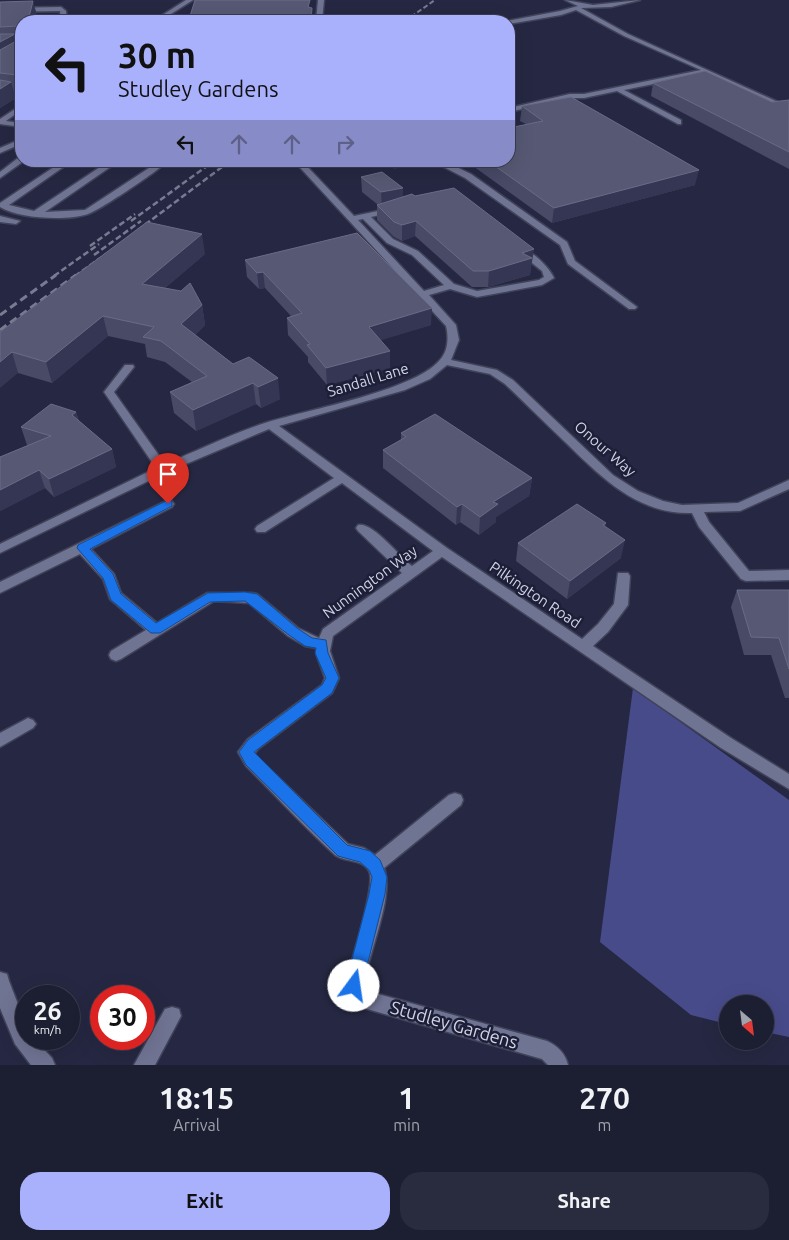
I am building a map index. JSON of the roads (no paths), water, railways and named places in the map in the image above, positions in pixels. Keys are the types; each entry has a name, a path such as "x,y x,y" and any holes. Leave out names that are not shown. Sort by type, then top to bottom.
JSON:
{"street":[{"path":"166,15 190,0"},
{"path":"319,15 321,0"},
{"path":"568,0 626,35 708,71 789,110"},
{"path":"515,21 561,13 578,7 600,6 638,0"},
{"path":"0,10 61,9 64,15"},
{"path":"515,107 570,96 584,96 708,71"},
{"path":"617,89 678,122"},
{"path":"0,92 15,94"},
{"path":"0,122 15,111"},
{"path":"0,122 15,124"},
{"path":"0,151 15,144"},
{"path":"0,176 15,165"},
{"path":"59,167 3,205 10,210 70,216 87,212 154,167"},
{"path":"37,213 105,167"},
{"path":"304,167 451,325 454,340 445,362"},
{"path":"448,167 468,176 564,244 571,262 632,307"},
{"path":"352,219 403,207"},
{"path":"365,216 390,241 415,253 451,286 465,292 477,294 542,282 549,278 546,270 510,241"},
{"path":"0,219 16,221"},
{"path":"352,236 365,232"},
{"path":"423,294 451,286"},
{"name":"Sandall Lane","path":"0,549 163,469 270,425 401,388 426,377 445,362"},
{"name":"Onour Way","path":"445,362 492,372 509,382 609,478 634,494 660,504 682,509 740,507 789,484"},
{"path":"129,367 109,392 163,469"},
{"name":"Pilkington Road","path":"270,425 442,551 789,782"},
{"path":"260,529 342,478"},
{"path":"0,588 168,504"},
{"path":"697,509 703,524 746,576 789,575"},
{"path":"362,528 378,539 400,565 412,573"},
{"path":"82,548 109,577 115,596 156,630"},
{"name":"Nunnington Way","path":"322,644 328,633 442,551"},
{"path":"583,646 603,628 621,605 624,576"},
{"path":"116,655 212,596 245,596 252,598 293,632 310,642 322,644 322,653 332,678 327,689 253,744 246,752 251,760 343,851 364,856 375,865 455,800"},
{"path":"0,741 28,724"},
{"name":"Studley Gardens","path":"375,865 379,877 377,894 354,986 356,993 367,1000 547,1051 557,1060 558,1065"},
{"path":"0,981 19,1033 37,1059 45,1065"},
{"path":"144,1065 172,1016"}],"railway":[{"path":"414,15 435,0"},
{"path":"131,221 206,167"},
{"path":"138,230 222,167"},
{"path":"90,246 135,214"},
{"path":"94,255 141,221"},
{"path":"54,276 99,244"},
{"path":"75,276 106,254"},
{"path":"0,315 56,275"},
{"path":"0,330 76,275"}]}
